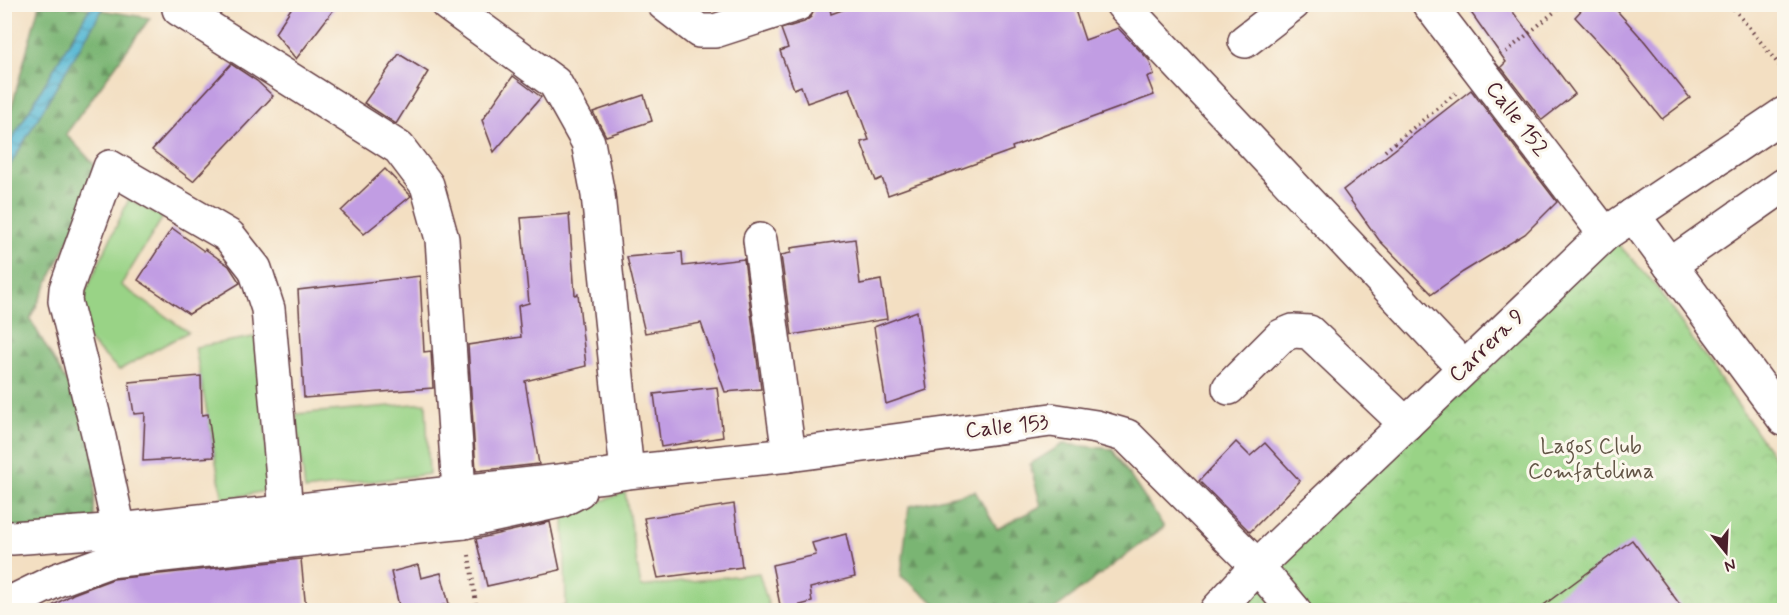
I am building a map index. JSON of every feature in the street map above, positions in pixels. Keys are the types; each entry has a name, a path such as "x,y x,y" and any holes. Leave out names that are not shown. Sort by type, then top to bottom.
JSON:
{"street":[{"path":"182,4 179,9 399,148 428,185 442,239 462,506"},
{"path":"447,4 555,83 588,142 598,195 615,474"},
{"path":"664,4 699,31 715,31 798,4"},
{"path":"1122,4 1464,369"},
{"path":"1245,41 1293,4"},
{"name":"Calle 152","path":"1429,4 1605,234"},
{"name":"Carrera 9","path":"1217,610 1257,566 1605,234 1785,114"},
{"path":"119,530 99,437 65,301 66,289 110,167 229,236 255,269 268,309 286,511"},
{"path":"1670,265 1785,185"},
{"path":"1633,215 1785,419"},
{"path":"760,240 789,455"},
{"path":"1229,388 1281,336 1293,331 1309,332 1406,424"},
{"name":"Calle 153","path":"462,506 615,474 789,455 1051,420 1127,436 1257,566 1294,610"},
{"path":"7,537 119,530 286,511 462,506"},
{"path":"4,606 57,580 109,561 462,506"}],"path":[{"path":"1730,4 1785,71"},
{"path":"462,506 477,610"}],"green space":[{"path":"39,5 70,5 150,18 66,134 102,173 30,319 96,433 94,522 4,543 4,136"},
{"path":"129,199 163,217 121,285 188,332 119,370 71,323"},
{"name":"Lagos Club Comfatolima","path":"1608,233 1653,282 1784,472 1784,610 1224,610"},
{"path":"260,336 269,490 223,500 195,347"},
{"path":"426,403 429,474 305,490 296,414"},
{"path":"1063,444 1112,449 1164,527 1053,610 944,610 901,576 909,506 975,491 997,529 1041,506 1030,464"},
{"path":"625,492 641,587 759,573 770,610 548,610 566,606 564,516"}],"water":[{"path":"92,4 105,5 5,174 5,151"}],"building":[{"path":"294,4 338,4 296,59 275,33"},
{"path":"816,4 829,4 831,14 859,4 1073,4 1085,40 1118,28 1149,60 1154,74 1147,77 1154,95 1012,147 1013,150 888,195 882,178 876,181 861,142 869,140 850,88 807,103 801,86 794,89 780,51 788,48 781,29 804,22 811,17"},
{"path":"1465,4 1507,4 1575,94 1542,120 1501,67 1506,62"},
{"path":"1587,4 1611,4 1690,98 1662,119 1614,59 1575,17"},
{"path":"399,54 428,72 396,124 364,103"},
{"path":"231,64 257,81 273,96 193,181 152,150"},
{"path":"513,76 541,97 494,152 482,120"},
{"path":"1471,90 1557,202 1525,234 1432,294 1379,240 1343,190"},
{"path":"644,95 652,121 606,136 593,112"},
{"path":"385,169 411,196 364,234 341,211"},
{"path":"569,214 575,295 578,294 586,366 525,381 539,464 476,471 468,345 521,337 518,306 529,303 521,218"},
{"path":"172,228 229,266 240,283 189,314 138,280"},
{"path":"855,239 860,284 881,280 887,319 792,335 781,255 791,253 791,248"},
{"path":"682,252 683,266 744,259 761,389 725,392 701,323 645,333 627,257"},
{"path":"420,276 424,352 431,351 433,388 304,398 298,290"},
{"path":"917,311 927,390 886,404 874,327"},
{"path":"201,376 202,415 208,414 214,457 143,461 145,413 134,414 129,382"},
{"path":"717,387 723,437 661,447 654,394"},
{"path":"1236,442 1250,456 1265,443 1300,481 1250,532 1199,481"},
{"path":"734,504 742,567 658,578 644,518"},
{"path":"550,522 560,570 487,586 476,539"},
{"path":"846,534 855,577 810,588 812,602 781,610 772,565 816,555 812,543"},
{"path":"1632,540 1684,610 1537,610"},
{"path":"301,559 306,610 45,610 73,594 113,579"},
{"path":"418,565 421,578 441,573 449,604 421,610 400,610 391,572"}]}
